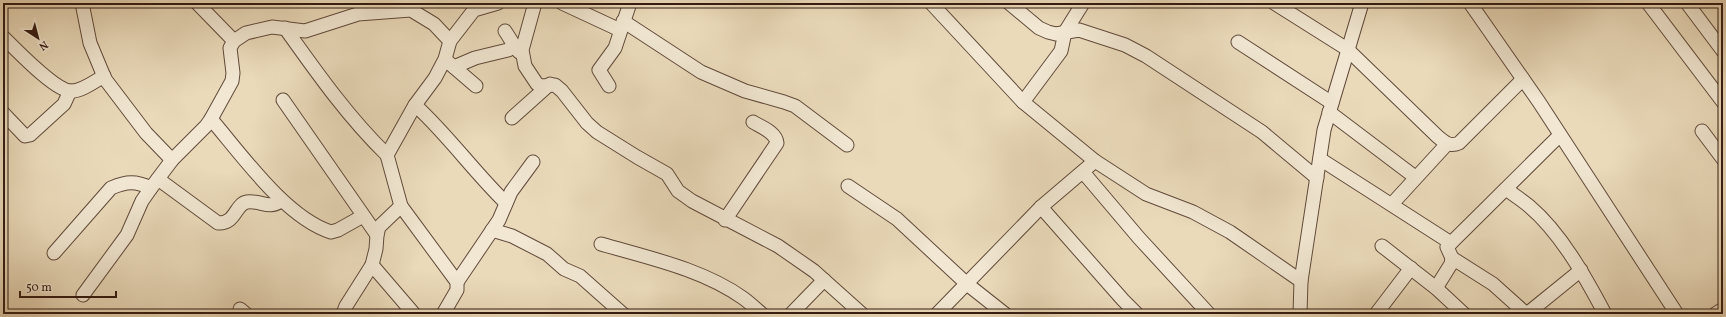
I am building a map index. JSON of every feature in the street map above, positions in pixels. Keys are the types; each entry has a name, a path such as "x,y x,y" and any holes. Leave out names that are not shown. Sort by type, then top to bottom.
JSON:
{"street":[{"path":"82,3 90,43 104,76 146,132 172,160"},
{"path":"197,3 234,41"},
{"path":"449,63 450,41 472,6 498,3"},
{"path":"535,3 522,50 522,56 525,66 536,84 541,86 550,84 555,85 562,91 587,123 597,132 637,158 667,174 678,191 692,201 725,220 778,246 814,271 862,314"},
{"path":"562,3 622,26 701,72 745,92 795,106 847,145"},
{"path":"609,86 599,70 614,48 630,3"},
{"path":"931,3 1023,102 1095,161 1146,194 1193,212 1230,232 1302,281"},
{"path":"1009,3 1039,28 1056,34 1079,30 1125,45 1146,56 1262,132 1317,178"},
{"path":"1023,102 1061,51 1065,32 1083,3"},
{"path":"1274,3 1347,49 1447,144 1454,146 1460,143 1523,79"},
{"path":"1301,313 1302,281 1324,130 1362,3"},
{"path":"1470,3 1523,79 1677,314"},
{"path":"1648,3 1723,102"},
{"path":"1687,3 1723,51"},
{"path":"83,294 127,234 142,201 172,160 206,126 211,119 232,81 233,73 230,48 234,41 246,33 272,27 305,31 358,14 411,10 434,24 450,41"},
{"path":"285,28 334,96 370,138 387,155 401,206 457,282"},
{"path":"505,31 522,56"},
{"path":"3,37 50,81 62,88 70,91 78,90 104,76"},
{"path":"1238,42 1330,107 1415,177"},
{"path":"387,155 416,105 435,78 449,63 508,50 514,46"},
{"path":"449,63 476,86"},
{"path":"512,118 550,84"},
{"path":"3,113 25,136 30,135 64,104 70,91"},
{"path":"283,100 376,235"},
{"path":"416,105 433,121 486,184 506,203"},
{"path":"211,119 281,201 314,224 331,232 338,230 363,216"},
{"path":"725,220 777,143 773,134 753,122"},
{"path":"1702,131 1723,159"},
{"path":"1436,288 1451,264 1452,258 1448,247 1451,243 1560,135"},
{"path":"1392,204 1415,177 1447,144"},
{"path":"1320,159 1451,243"},
{"path":"937,314 1041,206 1095,161"},
{"path":"444,314 457,290 457,282 499,220 511,192 533,162"},
{"path":"1083,172 1139,238 1209,314"},
{"path":"54,253 111,188 120,184 139,182 155,184 218,223 228,221 244,204 248,202 271,205 281,201"},
{"path":"848,186 897,219 967,284 1005,314"},
{"path":"1506,190 1529,206 1546,223 1582,270 1605,314"},
{"path":"346,314 344,311 346,306 372,265 376,249 376,235 380,227 401,206"},
{"path":"1041,206 1137,314"},
{"path":"492,230 512,236 547,254 564,269 580,276 624,314"},
{"path":"601,244 654,259 701,276 743,298 762,314"},
{"path":"1382,246 1436,288 1464,314"},
{"path":"1452,258 1493,284 1523,312 1528,313 1582,270"},
{"path":"372,265 414,314"},
{"path":"1376,314 1411,268"},
{"path":"791,314 824,280"},
{"path":"1715,314 1723,309"}]}
